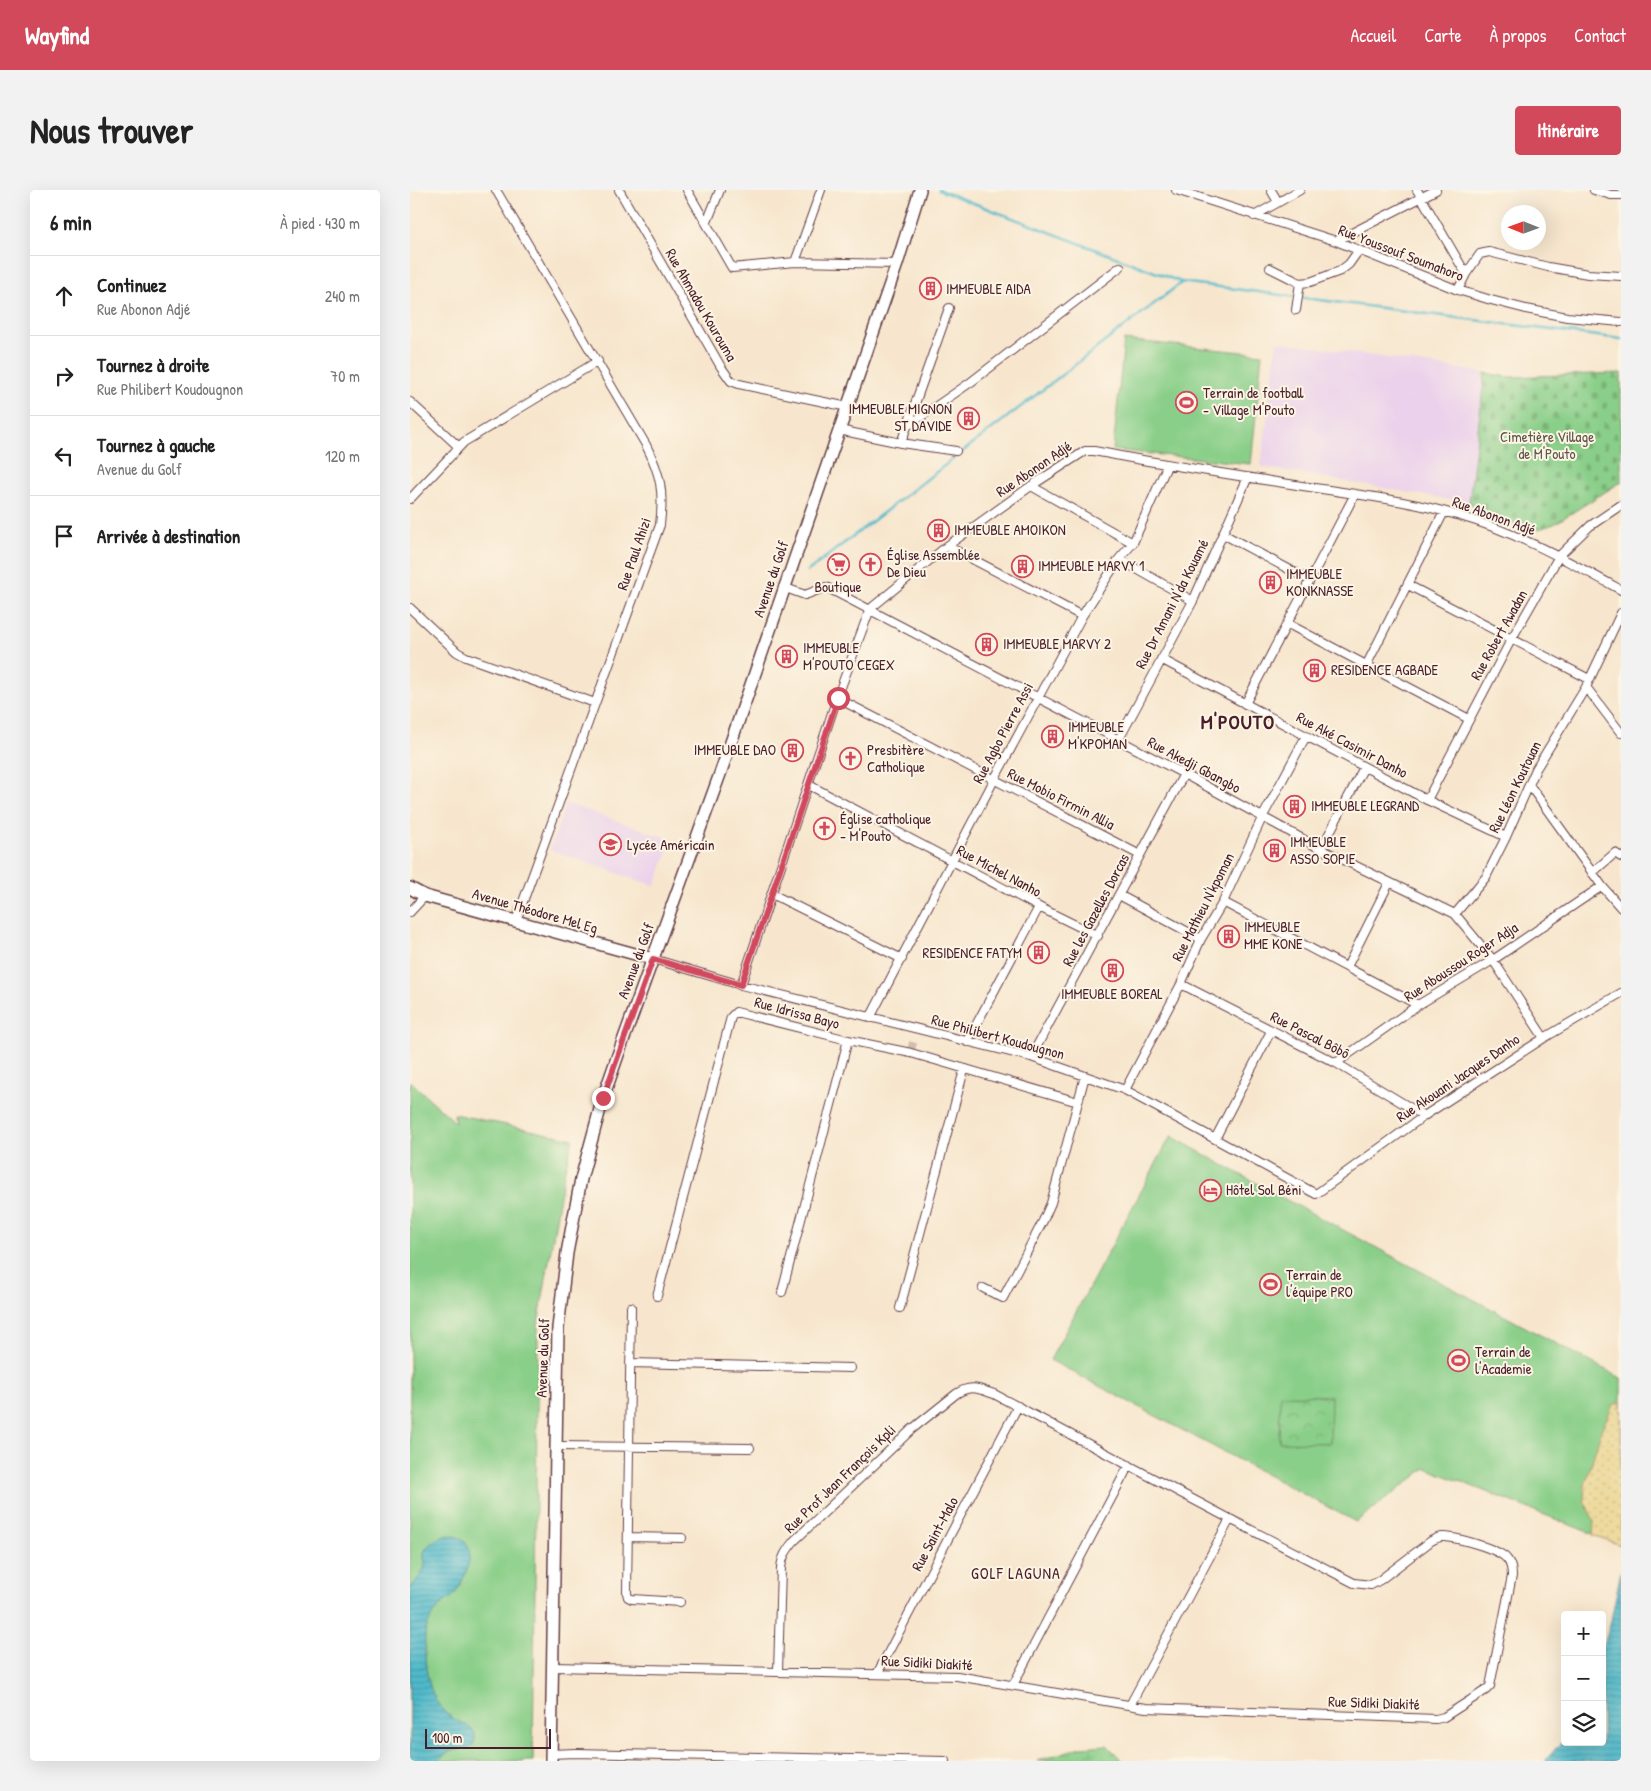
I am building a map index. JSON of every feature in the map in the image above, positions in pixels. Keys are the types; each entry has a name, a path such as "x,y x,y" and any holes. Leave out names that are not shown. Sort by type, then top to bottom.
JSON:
{"main road":[{"name":"Avenue du Golf","path":"551,1757 558,1328 568,1253 583,1170 603,1098 720,774 897,264 920,190"},
{"name":"Avenue du Golf","path":"917,204 926,190"},
{"name":"Avenue Théodore Mel Eg","path":"410,888 425,896 653,959"}],"street":[{"name":"Rue Paul Ahizi","path":"496,190 646,445 657,467 663,504 660,525 516,921"},
{"name":"Rue Ahmadou Kourouma","path":"619,190 720,367 731,381 848,407"},
{"path":"687,190 732,268 795,262 897,264"},
{"path":"707,222 720,190"},
{"path":"795,262 821,190"},
{"name":"Rue Youssouf Soumahoro","path":"1176,190 1196,193 1254,216 1336,241 1458,290 1526,309 1567,317 1621,322"},
{"path":"1271,190 1278,202"},
{"path":"1254,216 1300,190"},
{"path":"1417,190 1466,274"},
{"path":"1336,241 1436,190"},
{"path":"1594,190 1611,195 1621,195"},
{"path":"1270,268 1300,283 1319,280 1340,271 1349,264 1359,250"},
{"path":"1458,290 1466,274 1480,254 1488,252 1548,267 1588,274 1621,276"},
{"path":"906,427 971,382 1120,266"},
{"path":"1297,306 1300,283"},
{"path":"901,443 949,308"},
{"path":"410,498 459,447 598,361"},
{"path":"410,402 459,447"},
{"path":"840,430 901,443 956,451"},
{"name":"Rue Abonon Adjé","path":"870,609 947,546 1031,486 1085,451 1094,451 1167,466 1355,494 1444,512 1478,522 1559,556 1621,590"},
{"name":"Rue Agbo Pierre Assi","path":"870,1018 1037,698 1082,616 1119,559 1134,543 1167,466"},
{"name":"Rue Dr Amani N'da Kouamé","path":"1118,741 1192,601 1248,477"},
{"path":"1031,486 1134,543"},
{"path":"1245,704 1355,494"},
{"name":"Rue Robert Awadan","path":"1427,800 1511,640 1559,556 1590,526 1621,505"},
{"path":"1367,664 1444,512"},
{"path":"1223,534 1309,580"},
{"path":"947,546 1082,616"},
{"path":"1119,559 1192,601"},
{"path":"1408,585 1588,683 1621,733"},
{"name":"Rue Akedji Gbangbo","path":"784,588 805,595 826,587 1184,774 1321,849 1455,914 1493,960 1544,1038"},
{"path":"410,608 458,652 466,657 595,703"},
{"path":"741,985 870,609"},
{"name":"Rue Léon Koutouan","path":"1455,914 1486,876 1530,786 1536,769 1588,683 1621,613"},
{"path":"1288,624 1470,719"},
{"name":"Rue Aké Casimir Danho","path":"1161,659 1427,800 1506,837"},
{"name":"Rue Mobio Firmin Allia","path":"838,698 1140,855"},
{"name":"Rue Mathieu N'kpoman","path":"1125,1090 1201,939 1223,902 1262,818 1306,736"},
{"path":"1321,849 1364,767"},
{"name":"Rue les Gazelles Dorcas","path":"1031,1058 1184,774"},
{"name":"Rue Michel Nanho","path":"809,785 1038,908 1098,936"},
{"path":"1530,786 1592,873 1621,908"},
{"path":"1592,873 1615,853 1621,857"},
{"path":"1347,967 1389,883"},
{"name":"Rue Aboussou Roger Adja","path":"1336,1063 1418,1005 1493,960 1602,886"},
{"path":"772,894 902,959"},
{"path":"1119,895 1201,939"},
{"path":"410,912 425,896"},
{"path":"1223,902 1418,1005"},
{"path":"966,1042 1038,908"},
{"name":"Rue Philibert Koudougnon","path":"653,959 741,985 1031,1058 1125,1090 1316,1194"},
{"name":"Rue Pascal Bôbô","path":"1180,984 1336,1063 1424,1116"},
{"name":"Rue Akouani Jacques Danho","path":"1316,1194 1424,1116 1544,1038 1621,993"},
{"name":"Rue Idrissa Bayo","path":"657,1296 732,1014 738,1011 848,1040 911,1052 964,1070 1078,1102"},
{"path":"914,1039 916,1030"},
{"path":"1214,1139 1270,1031"},
{"path":"782,1292 848,1040"},
{"path":"900,1308 964,1070"},
{"path":"982,1288 1003,1298 1043,1222 1051,1203 1085,1076"},
{"path":"631,1307 627,1593 628,1597 680,1602"},
{"path":"630,1363 851,1368"},
{"name":"Rue Prof Jean François Kpli","path":"778,1672 780,1568 782,1558 794,1541 911,1430 963,1389 972,1387 994,1394 1018,1406"},
{"name":"Rue Sidiki Diakité","path":"553,1667 957,1676 1165,1710 1436,1719 1444,1717 1490,1686 1512,1576 1511,1566 1507,1558 1500,1552 1451,1538 1440,1537 1431,1541 1371,1585 1354,1583 1230,1520 1018,1406"},
{"name":"Rue Saint-Malo","path":"877,1674 1018,1406"},
{"path":"556,1446 750,1448"},
{"path":"1013,1685 1129,1466"},
{"path":"1130,1705 1230,1520"},
{"path":"628,1538 682,1538"},
{"path":"551,1757 945,1761"}],"shaded area":[{"path":"1277,341 1485,373 1469,503 1261,467"},
{"name":"Lycée Américain","path":"566,803 672,840 655,886 550,850"}],"green space":[{"name":"Terrain de football - Village M'Pouto","path":"1124,340 1262,354 1251,464 1113,450"},
{"name":"Cimetière Village de M'Pouto","path":"1485,373 1510,377 1621,373 1621,482 1554,524 1530,532 1469,503"},
{"path":"410,1081 455,1122 454,1114 573,1139 564,1173 538,1325 533,1761 410,1761"},
{"path":"1171,1136 1283,1198 1621,1378 1621,1545 1426,1468 1356,1522 1050,1360"},
{"path":"1280,1395 1331,1396 1330,1443 1279,1442"},
{"path":"1107,1745 1123,1761 1037,1761 1081,1747"}],"sand":[{"path":"1621,1402 1621,1545 1593,1535 1594,1521 1584,1501 1585,1485 1602,1428 1613,1405"}],"water":[{"path":"449,1535 459,1538 466,1543 469,1550 468,1567 456,1592 439,1607 428,1624 425,1633 426,1669 431,1690 441,1708 451,1717 471,1729 475,1739 474,1744 470,1748 452,1751 437,1761 410,1761 410,1587 423,1571 425,1564 424,1552 428,1546"},
{"path":"1621,1571 1621,1761 1545,1761 1561,1743 1561,1746 1606,1746 1606,1638"}],"waterway":[{"path":"939,190 1181,282 1621,339"},
{"path":"808,571 1181,283"}],"tunnel":[{"path":"911,1050 914,1039"}],"place":[{"name":"IMMEUBLE AIDA","path":"930,289"},
{"name":"Terrain de football - Village M'Pouto","path":"1187,402"},
{"name":"IMMEUBLE MIGNON ST DAVIDE","path":"968,418"},
{"name":"IMMEUBLE AMOIKON","path":"938,530"},
{"name":"Boutique","path":"838,564"},
{"name":"Église Assemblée De Dieu","path":"871,564"},
{"name":"IMMEUBLE MARVY 1","path":"1022,566"},
{"name":"IMMEUBLE KONKNASSE","path":"1270,583"},
{"name":"IMMEUBLE MARVY 2","path":"987,644"},
{"name":"IMMEUBLE M'POUTO CEGEX","path":"787,657"},
{"name":"RESIDENCE AGBADE","path":"1315,670"},
{"name":"IMMEUBLE M'KPOMAN","path":"1052,736"},
{"name":"IMMEUBLE DAO","path":"792,750"},
{"name":"Presbitère Catholique","path":"851,759"},
{"name":"IMMEUBLE LEGRAND","path":"1295,806"},
{"name":"Église catholique - M'Pouto","path":"824,828"},
{"name":"Lycée Américain","path":"611,845"},
{"name":"IMMEUBLE ASSO SOPIE","path":"1274,851"},
{"name":"IMMEUBLE MME KONE","path":"1228,936"},
{"name":"RESIDENCE FATYM","path":"1038,953"},
{"name":"IMMEUBLE BOREAL","path":"1112,971"},
{"name":"Hôtel Sol Béni","path":"1210,1190"},
{"name":"Terrain de l'équipe PRO","path":"1270,1284"},
{"name":"Terrain de l'Academie","path":"1459,1361"}],"district":[{"name":"M'POUTO","path":"1238,722"},
{"name":"GOLF LAGUNA","path":"1016,1573"}],"route":[{"path":"603,1098 653,959 741,985 838,698"}]}
